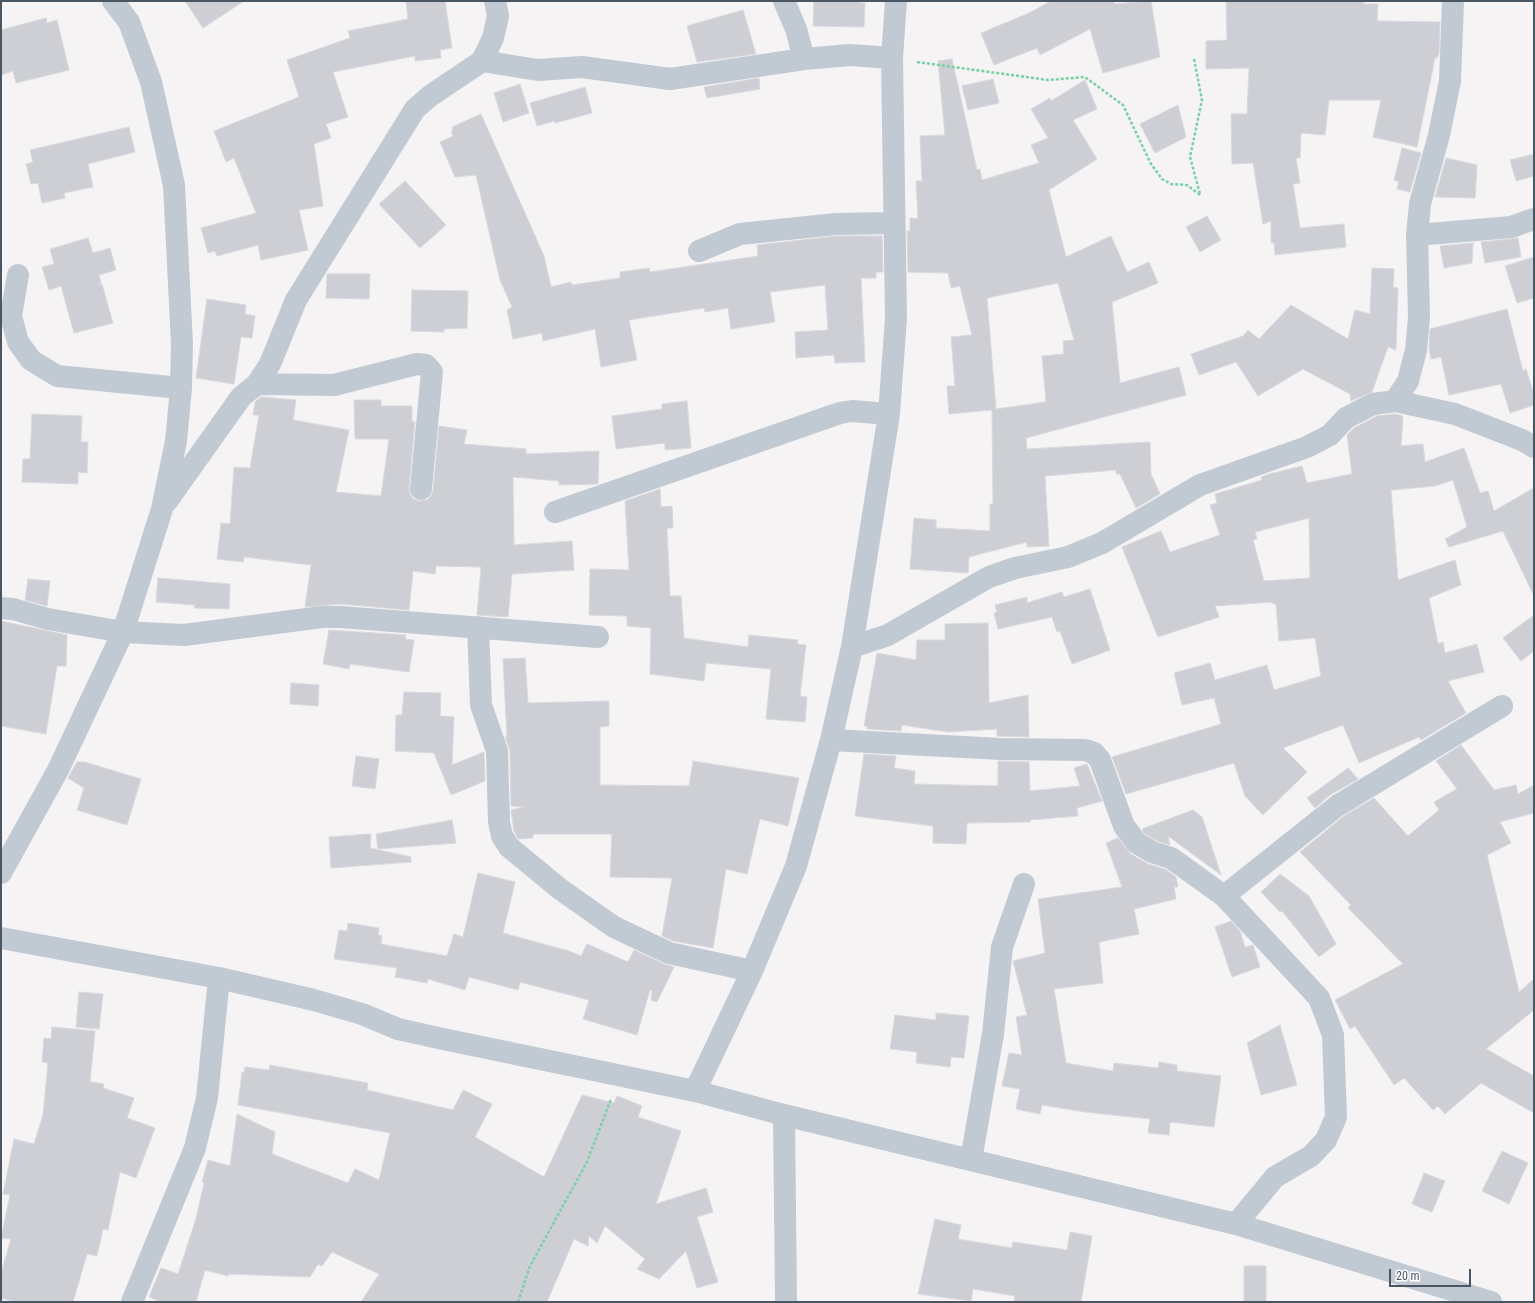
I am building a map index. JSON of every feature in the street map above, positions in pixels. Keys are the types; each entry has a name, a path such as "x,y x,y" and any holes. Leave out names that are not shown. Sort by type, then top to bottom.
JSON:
{"street":[{"path":"1,873 58,770 123,632 162,509 176,441 181,388 182,344 174,185 151,82 129,22 113,1"},
{"path":"162,509 241,397 257,384 270,364 296,300 415,109 430,96 482,61 493,38 498,16 495,1"},
{"path":"784,1 796,29 804,59"},
{"path":"695,1091 752,971 796,866 831,740 852,647 889,414 896,318 893,223 892,58 896,1"},
{"path":"1395,401 1408,380 1416,350 1419,317 1418,235 1420,204 1439,136 1450,81 1453,1"},
{"path":"482,61 538,70 582,67 670,79 804,59 850,55 892,58"},
{"path":"1418,235 1511,227 1534,219"},
{"path":"699,251 740,234 836,224 893,223"},
{"path":"18,275 11,316 18,342 31,360 57,376 181,388"},
{"path":"257,384 334,385 417,364 426,365 432,372 422,489"},
{"path":"852,647 888,635 990,577 1016,568 1068,557 1102,543 1200,485 1307,447 1330,435 1346,418 1372,404 1395,401 1455,414 1522,440 1534,447"},
{"path":"555,512 840,413 852,411 889,414"},
{"path":"1,608 13,609 48,619 123,632 184,634 322,617 478,627 598,637"},
{"path":"478,627 481,705 497,751 499,822 502,836 509,847 560,889 614,927 668,953 752,971"},
{"path":"1224,896 1337,806 1502,706"},
{"path":"831,740 1000,749 1085,750 1094,754 1100,760 1124,826 1137,843 1152,852 1171,858 1224,896 1319,998 1333,1035 1336,1117 1326,1140 1311,1156 1275,1177 1236,1224"},
{"path":"970,1160 993,1034 1002,947 1024,884"},
{"path":"1,938 219,978 314,1000 413,1032 695,1091 784,1115 1236,1224 1491,1302"},
{"path":"132,1302 195,1148 207,1098 219,978"},
{"path":"784,1115 786,1302"}],"path":[{"path":"892,58 1048,80 1085,77 1123,105 1151,164 1162,179 1171,184 1187,185 1200,195 1190,157 1202,100 1194,59"},
{"path":"518,1302 530,1266 587,1162 620,1075"}],"building":[{"path":"185,1 244,1 203,28"},
{"path":"406,1 445,1 452,48 440,50 441,58 415,61 415,56 333,72 348,117 326,124 331,138 314,144 323,206 299,210 308,250 261,260 258,245 217,256 215,251 208,253 201,228 256,213 234,158 226,162 214,131 299,97 287,60 350,38 348,31 408,19"},
{"path":"814,1 860,1 860,3 865,3 864,27 813,26"},
{"path":"1051,1 1113,1 1115,4 1151,1 1160,57 1103,73 1090,29 1040,55 1037,48 994,65 981,33 1029,13"},
{"path":"1226,1 1364,1 1364,4 1378,4 1377,21 1440,22 1439,53 1437,58 1435,58 1417,147 1373,137 1381,100 1329,100 1325,135 1301,133 1300,158 1296,158 1300,183 1293,184 1300,228 1344,224 1346,247 1275,255 1274,243 1271,243 1271,221 1263,224 1253,163 1232,164 1231,114 1247,114 1249,68 1206,69 1206,41 1227,40"},
{"path":"743,10 756,54 697,62 687,26"},
{"path":"46,18 47,23 57,20 69,70 16,83 13,71 1,75 1,30"},
{"path":"952,59 977,170 980,169 982,180 1039,163 1031,145 1048,138 1031,109 1050,98 1051,101 1085,80 1097,109 1073,120 1097,159 1049,190 1066,257 1111,236 1127,272 1149,262 1158,283 1112,302 1120,383 1179,367 1186,395 1026,438 1027,449 1150,442 1151,474 1160,494 1136,508 1120,474 1116,474 1116,470 1045,476 1049,546 1027,547 1027,542 969,557 968,573 910,569 914,518 936,520 936,528 990,531 990,504 993,504 992,410 949,414 947,386 955,386 951,337 972,335 960,286 951,288 948,273 908,272 907,231 910,231 910,218 918,219 916,181 922,181 920,136 945,135 938,61","holes":["1058,283 1074,340 1063,341 1064,354 1042,356 1046,402 996,409 987,298"]},
{"path":"759,78 760,89 707,98 704,87"},
{"path":"993,79 999,103 968,110 962,86"},
{"path":"520,84 529,113 503,122 494,93"},
{"path":"585,87 592,113 555,123 554,121 537,126 530,103"},
{"path":"1178,105 1186,137 1155,153 1140,124"},
{"path":"481,114 544,256 551,287 571,282 572,285 620,278 620,272 649,268 650,272 758,256 757,245 837,236 882,236 883,272 876,272 876,278 861,278 865,362 835,363 834,355 796,358 795,332 828,330 825,285 770,292 775,322 731,329 728,308 705,312 704,308 629,320 637,360 601,367 595,329 543,341 542,333 513,339 507,310 512,307 500,280 476,175 455,177 440,142 453,136 451,132 453,130 452,127"},
{"path":"129,127 135,152 88,164 93,187 64,193 65,198 42,203 38,183 31,184 26,164 33,162 30,150"},
{"path":"1402,148 1421,153 1410,192 1397,189 1399,182 1394,180"},
{"path":"1534,154 1534,176 1516,181 1510,160"},
{"path":"1446,158 1477,165 1475,198 1435,197"},
{"path":"405,181 446,225 420,248 379,204"},
{"path":"1207,216 1221,240 1200,252 1186,227"},
{"path":"88,238 93,253 110,248 116,270 99,275 101,283 98,284 102,284 113,323 74,333 61,286 49,290 42,267 54,264 50,249"},
{"path":"1518,238 1521,257 1485,263 1481,242"},
{"path":"1473,243 1472,263 1444,268 1440,246"},
{"path":"1534,257 1534,298 1517,303 1505,266"},
{"path":"1372,268 1394,269 1393,287 1398,288 1396,350 1388,347 1372,392 1351,401 1350,394 1303,369 1258,396 1236,362 1199,375 1191,354 1243,336 1248,330 1259,339 1291,305 1348,339 1355,310 1370,314"},
{"path":"327,274 370,274 369,299 326,298"},
{"path":"412,290 468,291 467,328 444,329 444,332 411,331"},
{"path":"207,299 246,305 245,314 255,316 252,338 241,337 234,384 196,378"},
{"path":"1507,309 1523,371 1526,369 1534,394 1534,405 1510,413 1501,384 1449,395 1441,357 1431,359 1429,349 1430,329"},
{"path":"261,397 296,400 293,420 349,430 336,492 381,496 389,439 355,439 354,400 381,400 381,406 412,406 412,422 415,422 409,488 413,499 419,501 427,500 433,491 439,426 467,430 464,444 526,449 526,454 599,451 598,484 559,485 559,481 513,477 514,545 572,541 574,570 512,574 508,617 477,615 481,567 436,566 435,574 413,571 409,610 341,604 305,607 311,565 244,557 243,562 217,559 221,523 230,524 234,467 250,468 259,415 253,415 255,402"},
{"path":"687,401 691,448 665,450 665,443 616,449 612,416 662,409 662,404"},
{"path":"32,414 82,416 81,442 88,442 87,473 78,472 78,484 22,482 23,459 30,459"},
{"path":"1395,414 1403,416 1401,446 1423,444 1425,462 1464,448 1480,493 1488,491 1494,511 1534,488 1534,596 1503,531 1449,547 1445,539 1467,527 1453,480 1435,486 1391,490 1398,580 1455,560 1461,585 1429,598 1438,644 1443,642 1445,653 1477,644 1484,672 1448,681 1466,713 1421,740 1419,737 1359,763 1343,725 1283,748 1307,772 1263,815 1245,796 1234,763 1126,794 1112,757 1221,724 1214,698 1182,705 1174,673 1210,663 1215,680 1267,665 1274,690 1321,676 1315,638 1279,641 1276,604 1273,604 1273,602 1215,606 1219,617 1158,637 1122,547 1161,531 1170,552 1220,535 1210,505 1217,503 1215,494 1262,480 1261,477 1269,474 1302,466 1307,483 1352,474 1347,435 1354,428 1377,416","holes":["1309,518 1310,578 1264,581 1253,540 1257,539 1255,532"]},
{"path":"660,489 661,507 672,506 673,528 667,528 670,596 681,596 684,638 748,647 749,635 798,640 797,644 806,645 800,696 807,697 805,722 766,719 771,669 706,663 704,681 650,674 651,628 627,626 627,616 589,615 590,569 629,570 625,501"},
{"path":"158,578 230,584 229,609 194,608 195,605 156,602"},
{"path":"28,579 50,581 47,606 25,600"},
{"path":"1090,589 1110,650 1072,664 1060,631 1057,632 1052,617 998,629 994,613 997,612 995,605 1027,597 1027,603 1062,592 1064,597"},
{"path":"1534,615 1534,651 1521,661 1503,638"},
{"path":"1,621 67,635 66,666 57,666 46,734 1,726"},
{"path":"988,623 989,703 1028,695 1029,737 997,736 997,729 948,732 902,725 901,731 867,729 867,726 864,726 877,653 916,660 917,640 945,640 945,624"},
{"path":"329,630 406,635 405,639 414,640 409,672 350,664 349,669 323,664"},
{"path":"525,658 528,703 609,701 609,726 600,727 600,785 689,786 693,761 799,778 788,826 760,819 747,874 726,869 713,948 673,941 662,936 672,878 610,877 612,834 533,834 533,838 518,839 514,831 511,810 523,807 511,806 510,751 505,737 507,737 503,659"},
{"path":"291,683 319,685 318,706 290,704"},
{"path":"404,692 441,693 440,716 454,717 452,765 484,752 485,781 451,795 434,753 395,751 396,715 402,715"},
{"path":"1461,745 1494,790 1516,785 1518,794 1534,785 1534,813 1500,822 1511,843 1487,855 1519,992 1534,979 1534,1010 1486,1049 1534,1076 1534,1113 1481,1083 1445,1114 1438,1106 1433,1110 1404,1078 1394,1085 1355,1026 1350,1029 1335,1000 1403,964 1348,908 1351,905 1300,852 1344,816 1374,798 1408,836 1439,810 1434,802 1457,789 1436,761"},
{"path":"864,754 896,756 894,768 915,771 914,784 998,786 998,761 1029,762 1030,791 1080,786 1074,768 1087,764 1102,801 1077,808 1078,816 1030,820 1030,822 967,823 966,844 933,843 933,826 855,816"},
{"path":"356,756 379,759 375,789 352,786"},
{"path":"77,762 85,762 141,779 127,825 77,810 84,788 68,778"},
{"path":"1348,768 1358,779 1330,795 1315,808 1307,798"},
{"path":"1193,810 1202,817 1221,875 1168,836 1170,845 1157,841 1145,834 1142,829"},
{"path":"452,820 456,843 378,849 376,834"},
{"path":"371,835 370,848 411,857 411,862 331,868 329,837"},
{"path":"1118,838 1131,854 1148,864 1165,869 1176,877 1178,887 1174,887 1176,899 1134,909 1139,934 1099,942 1103,983 1054,989 1066,1063 1113,1071 1114,1063 1158,1068 1159,1062 1177,1065 1177,1071 1221,1076 1214,1127 1170,1122 1169,1135 1148,1133 1150,1119 1085,1112 1042,1105 1040,1114 1016,1109 1020,1089 1002,1086 1009,1053 1022,1055 1016,1017 1027,1015 1013,961 1045,953 1038,899 1122,887 1106,843"},
{"path":"478,873 515,882 503,933 569,951 581,956 587,944 628,962 634,950 674,967 657,1002 651,1000 652,991 650,990 637,1035 583,1019 589,1000 520,982 518,990 469,977 465,990 428,979 427,983 395,977 397,968 334,959 339,930 347,931 348,923 379,928 378,935 382,936 381,944 447,956 454,934 463,937"},
{"path":"1280,874 1309,896 1336,944 1319,957 1282,911 1280,912 1261,892"},
{"path":"1231,921 1240,931 1245,947 1253,945 1260,967 1232,977 1215,927"},
{"path":"79,992 103,994 99,1029 76,1027"},
{"path":"936,1013 969,1016 964,1058 951,1057 950,1067 916,1063 917,1052 890,1049 895,1015 936,1020"},
{"path":"1280,1025 1297,1085 1261,1095 1247,1043"},
{"path":"52,1027 95,1031 90,1082 104,1084 103,1088 134,1098 127,1118 155,1128 136,1178 120,1172 108,1230 103,1229 97,1256 87,1254 73,1302 15,1302 1,1298 1,1273 11,1239 1,1238 10,1195 3,1194 14,1139 34,1144 43,1115 48,1063 42,1062 44,1038 51,1039"},
{"path":"270,1065 368,1083 367,1090 453,1110 463,1090 492,1104 475,1137 544,1177 582,1095 614,1103 617,1096 642,1106 638,1117 681,1131 656,1204 706,1188 713,1212 697,1217 718,1282 697,1288 686,1251 659,1279 637,1269 645,1259 605,1226 597,1243 589,1236 588,1246 574,1239 547,1302 361,1302 379,1274 332,1252 322,1266 318,1264 310,1277 229,1274 228,1276 205,1270 196,1302 161,1302 149,1297 161,1268 178,1274 196,1219 204,1183 202,1182 208,1160 230,1166 237,1114 275,1132 272,1154 348,1183 355,1169 379,1180 390,1133 238,1105 242,1072 244,1073 245,1067 269,1070"},
{"path":"1502,1151 1528,1163 1509,1204 1482,1191"},
{"path":"1424,1173 1445,1181 1432,1212 1412,1204"},
{"path":"935,1219 961,1225 958,1239 1012,1248 1013,1242 1067,1250 1070,1232 1092,1236 1081,1302 1014,1302 1015,1296 973,1289 971,1301 918,1294"},
{"path":"1244,1266 1266,1266 1266,1302 1244,1302"}]}
